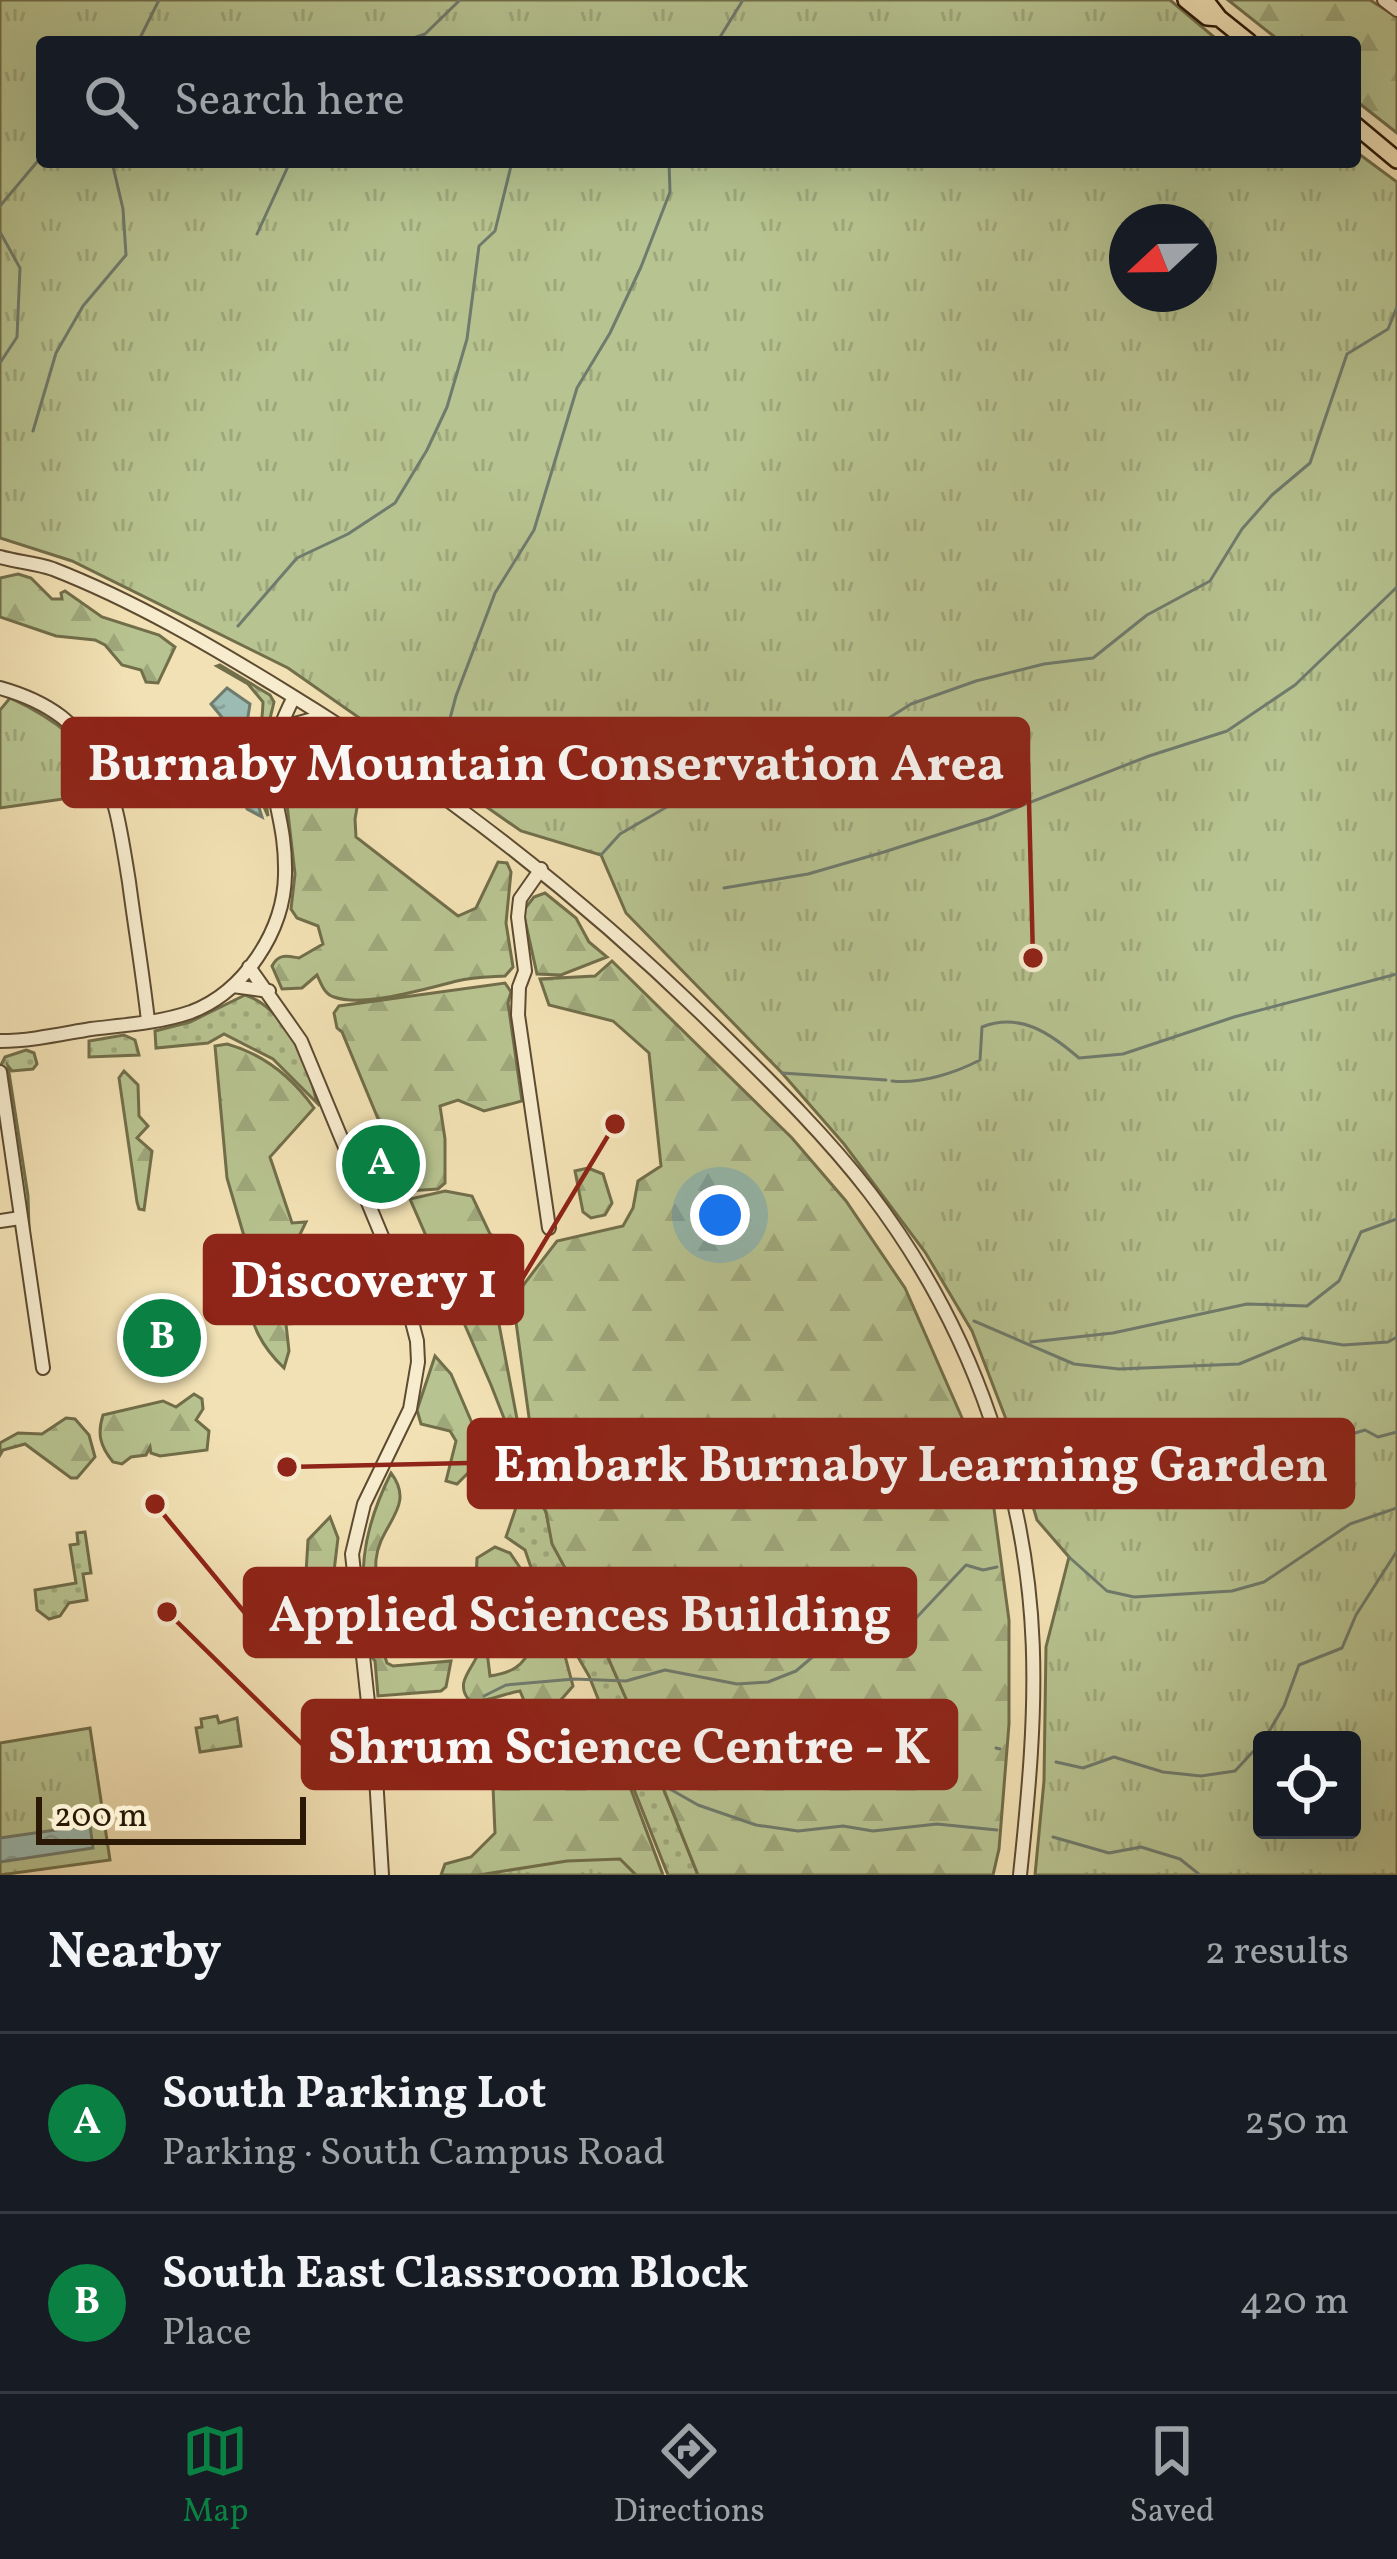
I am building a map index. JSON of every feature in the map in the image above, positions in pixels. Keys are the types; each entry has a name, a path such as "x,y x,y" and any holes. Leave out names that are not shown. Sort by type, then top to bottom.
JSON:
{"main road":[{"path":"1186,0 1207,17 1219,18"},
{"path":"1205,0 1242,36"},
{"path":"1361,130 1397,160"}],"street":[{"path":"1384,0 1397,10"},
{"path":"4,561 53,570 215,648 411,770 541,869 645,958 843,1160 916,1262 966,1355 1016,1508 1033,1613 1035,1736 1020,1875"},
{"path":"0,689 28,696 62,714 101,761 119,819 148,1021"},
{"path":"0,1041 190,1012 233,986 264,946 282,905 283,844 270,765 279,728 294,697"},
{"path":"279,728 325,716"},
{"path":"541,869 520,899 525,971 518,1015 549,1228"},
{"path":"249,967 307,1054 403,1287 416,1341 418,1362 410,1409 364,1504 352,1554 382,1875"},
{"path":"233,986 268,991"},
{"path":"0,1050 17,1040"},
{"path":"0,1072 43,1368"},
{"path":"0,1221 20,1218"}],"green space":[{"path":"0,0 1170,0 1213,36 36,36 36,168 1361,168 1361,155 1397,182 1397,1875 1035,1875 1044,1781 1046,1647 1069,1557 1037,1520 1011,1432 972,1331 925,1252 844,1144 782,1073 626,913 601,855 521,831 288,668 72,561 0,538"},
{"path":"1228,0 1370,0 1397,17 1397,133 1361,105 1361,36 1273,36"},
{"path":"18,574 31,578 52,599 62,599 65,591 102,617 159,635 175,647 158,683 146,682 141,670 122,665 95,640 56,636 0,617 0,578"},
{"path":"220,665 270,695 274,702 260,760 268,816 255,770 263,702 248,684"},
{"path":"10,698 55,724 83,748 94,762 105,793 0,808 0,710"},
{"path":"298,739 363,773 356,837 458,916 476,908 498,862 507,863 511,872 506,923 513,967 505,976 361,1000 331,996 317,975 302,988 282,989 272,966 277,959 299,958 323,944 318,926 297,918 291,909 295,874 281,753"},
{"path":"545,893 576,918 589,942 607,957 561,975 537,974 523,911 534,897"},
{"path":"612,961 792,1138 846,1201 905,1288 970,1436 992,1494 1009,1620 1009,1724 993,1875 698,1875 585,1605 552,1544 546,1512 527,1475 534,1454 516,1322 518,1292 557,1241 623,1226 633,1208 638,1181 661,1166 649,1053 613,1021 549,1005 540,979 595,976"},
{"path":"505,983 511,992 508,1003 522,1101 484,1111 458,1100 440,1106 445,1183 438,1189 408,1191 334,1013 339,1006"},
{"path":"245,995 272,1012 293,1039 317,1103 273,1059 224,1034 208,1043 156,1048 155,1031 190,1022"},
{"path":"124,1035 135,1040 139,1055 89,1057 89,1041"},
{"path":"227,1044 276,1068 314,1108 270,1157 292,1223 306,1222 290,1255 294,1273 290,1282 277,1244 263,1241 242,1265 244,1236 227,1178 215,1046"},
{"path":"26,1050 34,1053 37,1064 33,1069 12,1071 8,1066 28,1196 30,1259 1,1065 5,1057"},
{"path":"124,1071 138,1085 139,1116 148,1126 137,1138 152,1151 144,1210 137,1202 119,1078"},
{"path":"588,1168 603,1174 612,1203 605,1215 591,1218 583,1212 575,1171"},
{"path":"445,1191 472,1196 490,1234 512,1245 516,1258 499,1292 498,1319 522,1445 519,1452 508,1445 509,1431 491,1385 410,1199"},
{"path":"263,1249 274,1251 281,1264 286,1299 308,1316 301,1323 286,1324 289,1351 284,1368 258,1334 246,1293 264,1279 253,1264"},
{"path":"435,1356 451,1374 490,1465 482,1472 471,1470 457,1484 446,1481 456,1441 450,1431 421,1424 417,1410"},
{"path":"194,1394 202,1399 203,1409 196,1420 209,1431 207,1450 160,1456 151,1453 150,1447 146,1455 122,1464 113,1462 101,1440 103,1415 163,1401 176,1407"},
{"path":"66,1418 75,1419 89,1435 95,1457 77,1478 25,1444 0,1455 0,1443 18,1433 42,1434"},
{"path":"391,1473 400,1496 376,1560 373,1604 377,1630 387,1663 393,1666 451,1661 441,1691 378,1696 375,1661 367,1651 364,1560 372,1519"},
{"path":"527,1475 698,1875 668,1875 589,1676 538,1588 525,1550 506,1537"},
{"path":"330,1517 338,1538 332,1588 306,1573 308,1540"},
{"path":"85,1532 91,1573 83,1574 87,1600 69,1603 60,1616 49,1619 37,1610 35,1590 76,1583 70,1545 78,1544 77,1533"},
{"path":"495,1547 510,1553 523,1572 527,1591 564,1652 573,1686 545,1718 530,1715 520,1691 476,1701 469,1700 463,1687 480,1648 465,1640 460,1609 466,1591 480,1594 490,1676 516,1667 531,1647 508,1592 476,1579 477,1558"},
{"path":"217,1716 219,1723 237,1718 241,1746 200,1752 196,1728 202,1727 201,1719"},
{"path":"562,1718 596,1733 630,1787 663,1875 441,1875 445,1864 471,1857 495,1833 492,1763 483,1746 492,1738 511,1742 530,1727 530,1733 509,1751 508,1766"},
{"path":"90,1728 110,1860 0,1875 0,1743"},
{"path":"620,1859 636,1875 479,1875 567,1861"}],"water":[{"path":"227,688 250,704 242,755 262,817 247,809 230,727 211,704"},
{"path":"90,1825 93,1848 0,1862 0,1838"}],"waterway":[{"path":"141,36 159,0"},
{"path":"419,36 460,0"},
{"path":"721,36 743,0"},
{"path":"0,206 36,163"},
{"path":"33,431 56,353 83,306 126,255 123,209 113,168"},
{"path":"257,234 287,168"},
{"path":"238,626 297,558 348,534 395,503 427,450 447,407 467,339 479,246 495,231 511,168"},
{"path":"440,756 456,696 495,593 534,530 577,388 641,267 670,192 669,168"},
{"path":"0,232 20,268 17,337 0,363"},
{"path":"601,855 620,834 703,786 870,730 911,704 976,681 1093,658 1147,615 1210,581 1242,529 1310,463 1347,354 1388,329 1397,307"},
{"path":"724,888 808,874 884,852 1227,731 1295,685 1397,587"},
{"path":"892,1081 937,1076 980,1060 982,1027 996,1023 1034,1027 1079,1058 1123,1054 1234,1017 1397,974"},
{"path":"782,1073 886,1080"},
{"path":"1031,1342 1113,1333 1247,1304 1307,1306 1339,1281 1361,1232 1397,1219"},
{"path":"974,1321 1074,1364 1119,1369 1239,1364 1302,1338 1343,1345 1388,1342 1397,1337"},
{"path":"1027,1486 1058,1483 1087,1472 1119,1488 1141,1467 1178,1455 1259,1455 1271,1449 1301,1462 1355,1433 1365,1430 1378,1437 1397,1432"},
{"path":"1069,1557 1107,1591 1134,1597 1232,1591 1264,1582 1350,1524 1397,1508"},
{"path":"1269,1731 1299,1665 1342,1648 1356,1615 1397,1551"},
{"path":"484,1696 506,1685 574,1679 626,1681 665,1670 737,1684 768,1682 796,1671 823,1648 902,1633 966,1565 983,1570 997,1567"},
{"path":"996,1748 1000,1749"},
{"path":"480,1751 547,1785 604,1766 647,1776 698,1805 756,1825 798,1831 843,1826 873,1831 937,1824 997,1830"},
{"path":"1056,1762 1083,1768 1114,1757 1163,1772 1201,1776 1235,1771 1253,1752"},
{"path":"1053,1837 1109,1853 1141,1847 1180,1859 1200,1875"}],"place":[{"name":"Burnaby Mountain Conservation Area","path":"1033,958"},
{"name":"Discovery 1","path":"615,1124"},
{"name":"South Parking Lot","path":"381,1164"},
{"name":"South East Classroom Block","path":"162,1338"},
{"name":"Embark Burnaby Learning Garden","path":"287,1467"},
{"name":"Applied Sciences Building","path":"155,1504"},
{"name":"Shrum Science Centre - K","path":"167,1612"}]}
